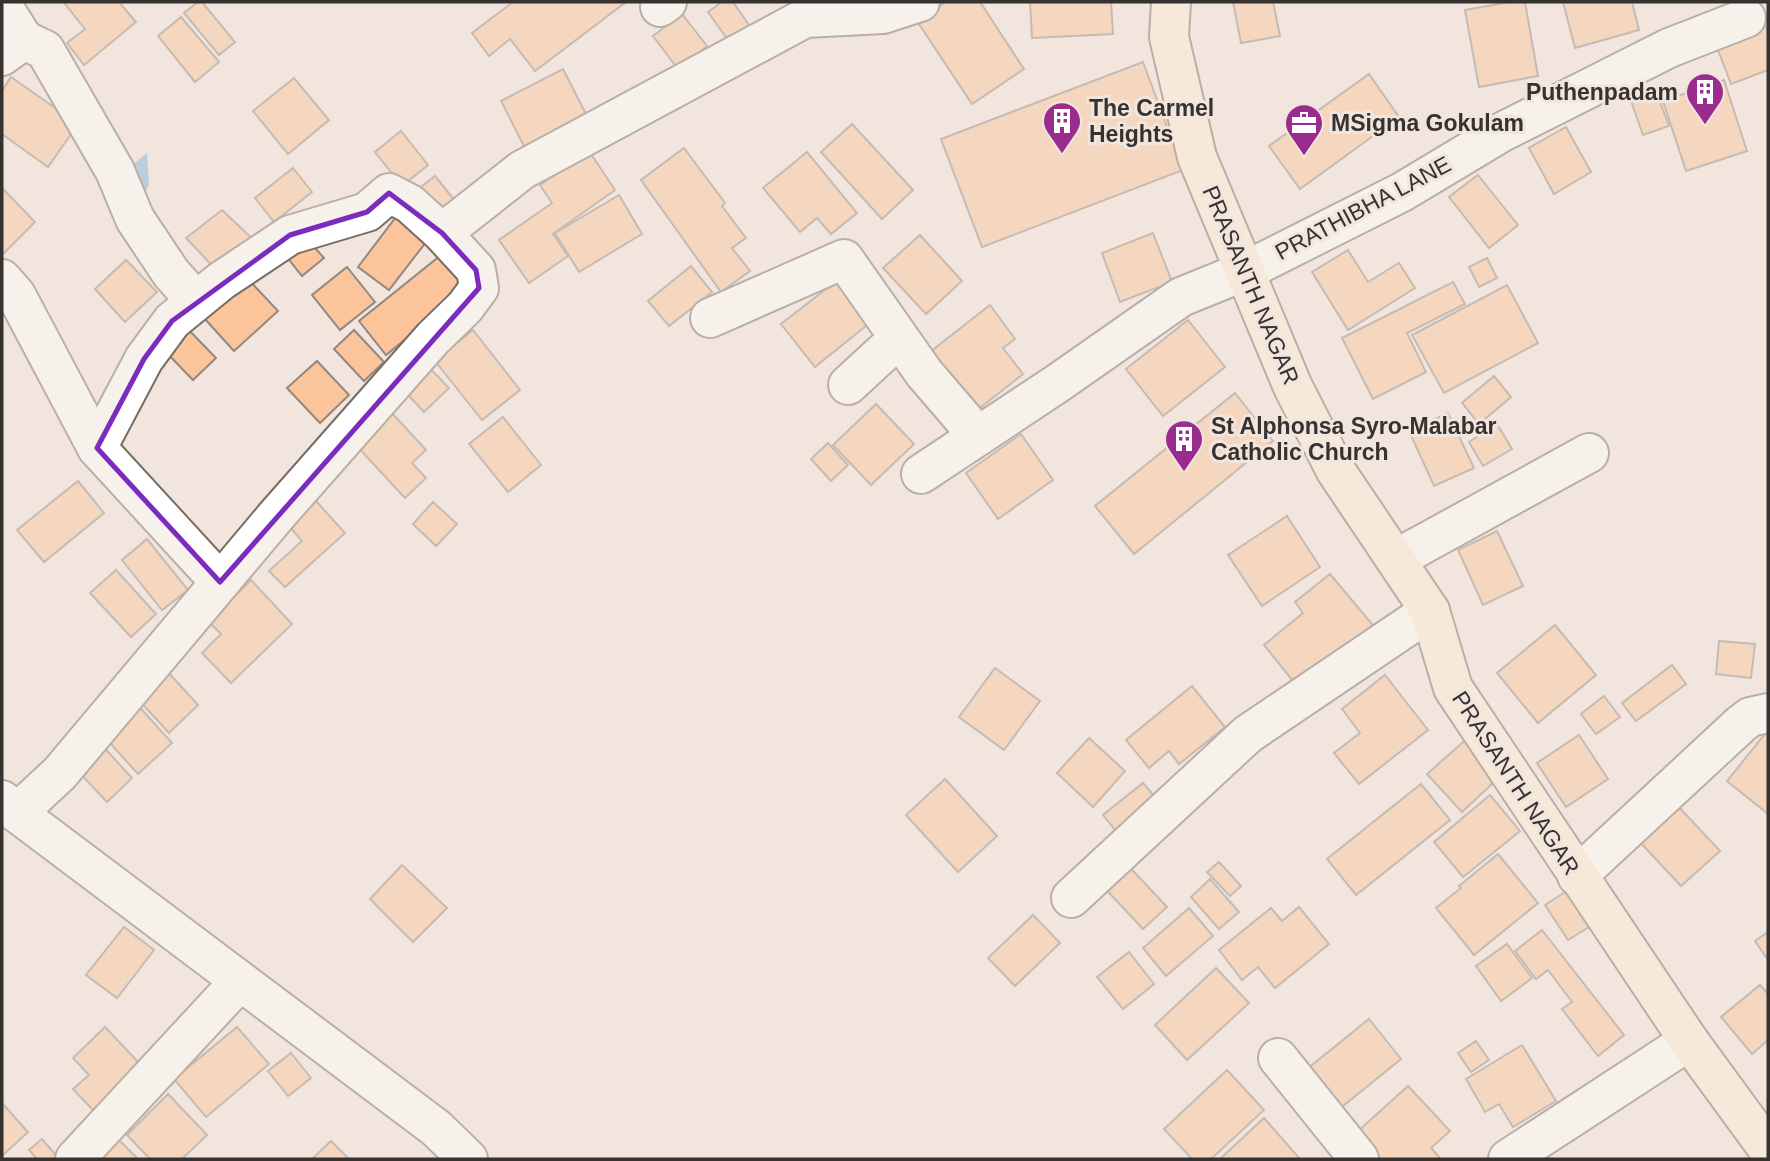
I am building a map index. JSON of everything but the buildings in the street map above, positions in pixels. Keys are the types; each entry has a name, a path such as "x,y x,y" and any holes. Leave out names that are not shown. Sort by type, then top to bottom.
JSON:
{"street":[{"path":"442,233 522,170 799,10 883,14 920,2"},
{"name":"PRASANTH NAGAR","path":"1171,2 1169,37 1196,157 1293,387 1336,471 1430,611 1453,688 1689,1041 1768,1149"},
{"path":"2,5 13,48 45,50 115,172 135,219 172,273 196,301"},
{"name":"PRATHIBHA LANE","path":"920,474 1181,297 1245,271 1402,192 1502,132 1669,48 1746,19"},
{"path":"97,448 144,359 172,321 221,281 290,235 367,212 388,194 410,204 442,233 476,270 479,288 465,307 424,349 220,582 60,773 9,807 436,1128 468,1159"},
{"path":"710,318 844,259 924,373 978,436"},
{"path":"2,279 16,295 97,448 220,582"},
{"path":"848,385 900,338"},
{"path":"1396,559 1589,453"},
{"path":"1071,898 1248,734 1430,611"},
{"path":"1577,876 1741,723 1750,717 1768,713"},
{"path":"75,1159 240,981"},
{"path":"1508,1159 1689,1041"},
{"path":"1278,1058 1359,1159"}],"highlighted area":[{"path":"389,193 442,233 476,270 479,288 220,582 97,448 144,359 172,321 290,235 367,212"}],"water":[{"path":"147,153 149,185 135,209 120,175"}],"place":[{"name":"Puthenpadam","path":"1705,126"},
{"name":"The Carmel Heights","path":"1062,155"},
{"name":"MSigma Gokulam","path":"1304,157"},
{"name":"St Alphonsa Syro-Malabar Catholic Church","path":"1184,473"}]}
